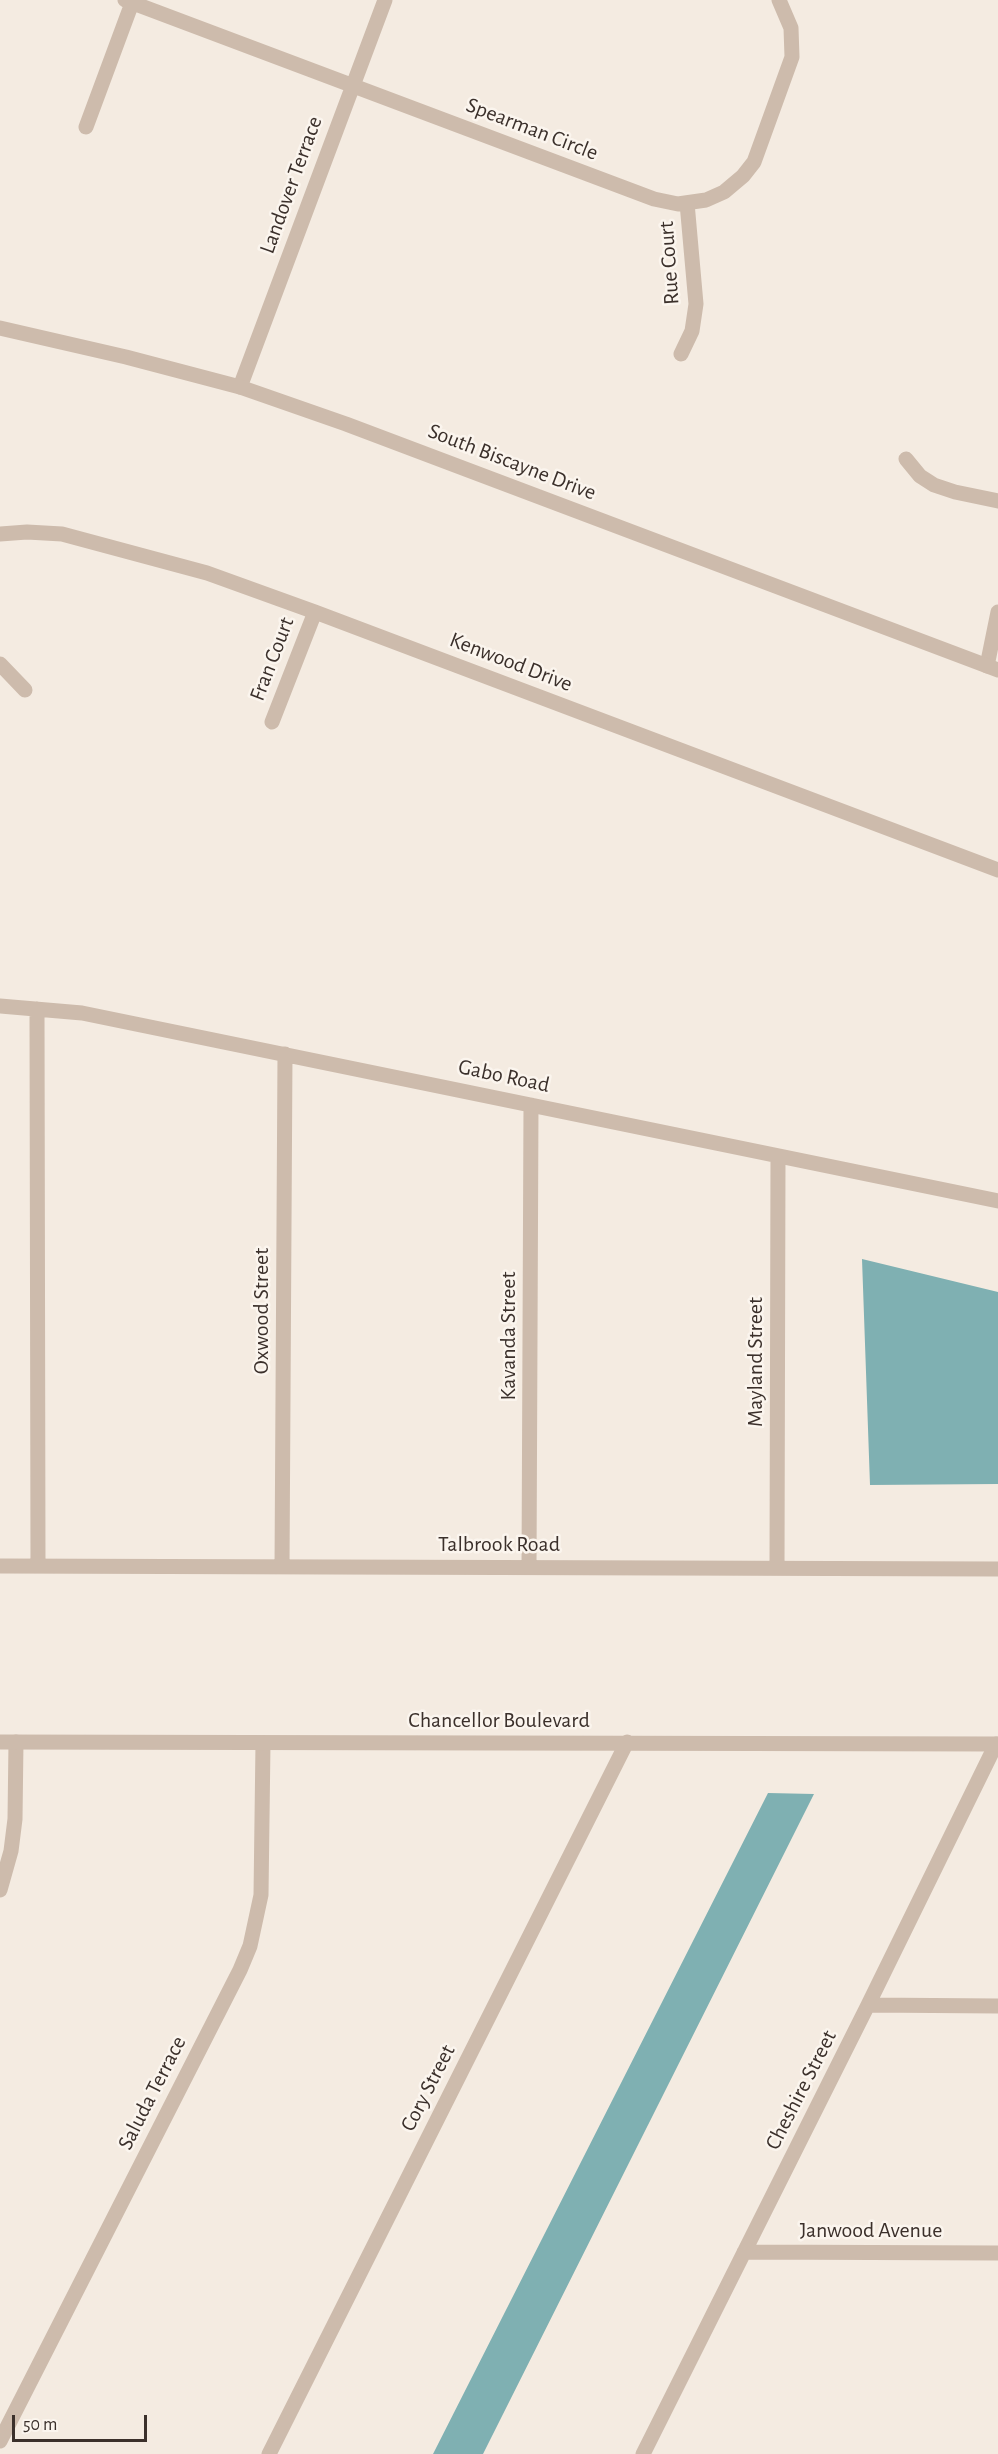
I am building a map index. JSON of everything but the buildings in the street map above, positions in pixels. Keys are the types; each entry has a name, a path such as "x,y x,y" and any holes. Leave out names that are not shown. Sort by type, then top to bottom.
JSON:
{"street":[{"name":"Landover Terrace","path":"240,387 385,0"},
{"name":"Spearman Circle","path":"129,1 654,199 670,203 687,203 706,200 724,192 743,177 754,162 792,57 790,28 779,0"},
{"path":"86,127 129,1"},
{"name":"Rue Court","path":"681,354 692,331 696,304 687,203"},
{"name":"South Biscayne Drive","path":"0,328 126,357 240,387 346,424 992,668"},
{"path":"906,459 920,476 943,489 998,501"},
{"name":"Kenwood Drive","path":"0,534 46,532 77,537 207,573 998,870"},
{"name":"Fran Court","path":"272,722 315,612"},
{"path":"992,668 998,612"},
{"path":"0,664 25,690"},
{"name":"Gabo Road","path":"0,1006 82,1013 998,1201"},
{"path":"37,1009 38,1566"},
{"name":"Oxwood Street","path":"282,1567 285,1054"},
{"name":"Kavanda Street","path":"529,1567 531,1105"},
{"name":"Mayland Street","path":"777,1568 778,1156"},
{"name":"Talbrook Road","path":"0,1566 998,1569"},
{"name":"Chancellor Boulevard","path":"0,1742 997,1744"},
{"path":"0,1890 11,1851 15,1819 16,1742"},
{"name":"Cory Street","path":"269,2454 627,1742"},
{"name":"Saluda Terrace","path":"0,2441 240,1970 250,1946 261,1895 263,1743"},
{"name":"Cheshire Street","path":"643,2454 997,1744"},
{"path":"868,2005 998,2006"},
{"name":"Janwood Avenue","path":"744,2252 998,2253"}],"water":[{"path":"862,1259 998,1292 998,1484 870,1485"},
{"path":"768,1793 814,1794 483,2454 433,2454"}]}
